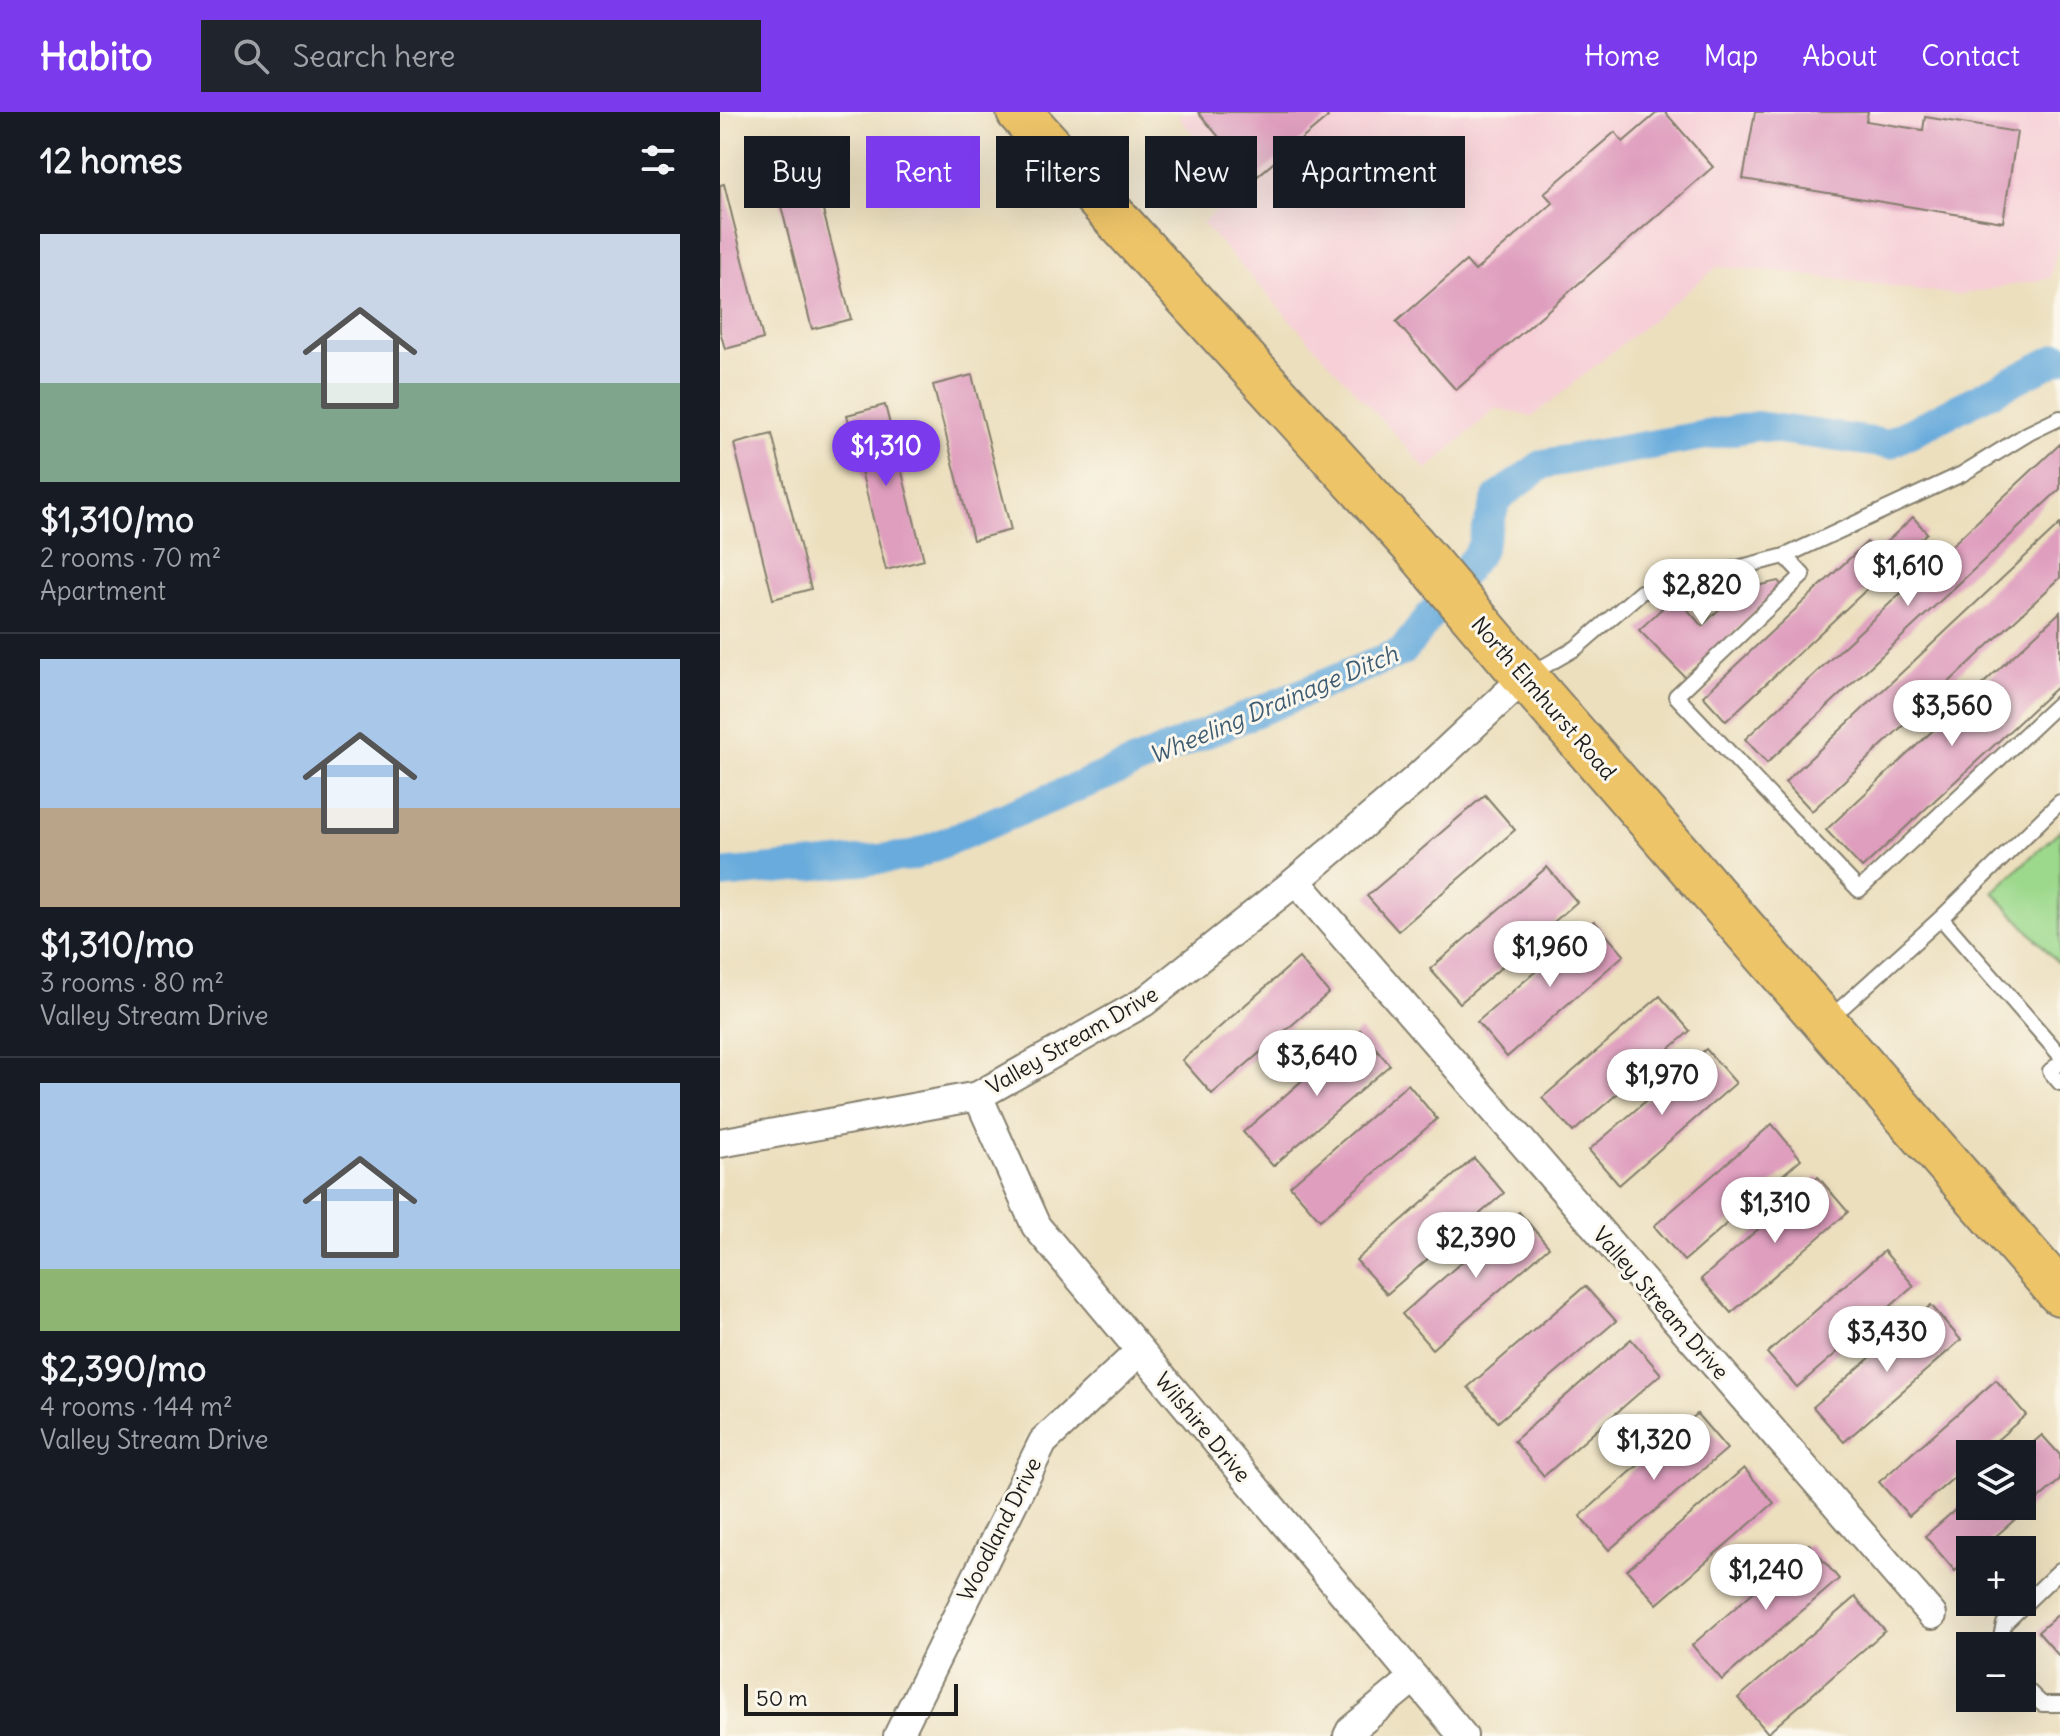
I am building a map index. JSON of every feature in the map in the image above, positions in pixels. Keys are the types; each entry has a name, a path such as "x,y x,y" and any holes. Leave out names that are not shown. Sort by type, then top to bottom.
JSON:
{"main road":[{"name":"North Elmhurst Road","path":"1019,112 1413,545 2060,1293"}],"street":[{"name":"Valley Stream Drive","path":"720,1143 978,1096 1144,1002 1296,881 1416,779 1525,677"},
{"name":"Valley Stream Drive","path":"1296,881 1932,1615"},
{"name":"Wilshire Drive","path":"978,1096 1036,1226 1463,1736"},
{"name":"Woodland Drive","path":"898,1736 1043,1442 1140,1351"},
{"path":"1348,1736 1351,1730 1414,1678"}],"lane":[{"path":"1525,677 1576,648 1641,592 1785,556 1962,474 2060,418"},
{"path":"1785,556 1803,575 1676,696 1859,890 2060,702"},
{"path":"1825,1023 1941,918 2060,802"},
{"path":"1941,918 2060,1055"},
{"path":"2060,1063 2050,1071 2060,1083"},
{"path":"2002,1632 2004,1624 2060,1570"},
{"path":"2036,1698 2042,1704 2060,1704"}],"shaded area":[{"path":"1184,112 2060,112 2060,239 2050,278 1958,295 1773,271 1717,267 1532,417 1496,408 1427,470 1202,223 1220,208 1257,208 1257,136 1195,136 1178,117"}],"green space":[{"path":"2060,830 2060,965 1993,892"}],"building":[{"path":"1198,112 1324,112 1328,117 1305,136 1273,136 1273,163 1257,176 1257,136 1218,136"},
{"path":"1658,112 1665,112 1713,167 1456,390 1396,322 1466,261 1475,271 1553,203 1544,193 1615,132 1623,142"},
{"path":"1755,112 1868,112 1866,121 1923,130 1925,117 2017,132 2003,222 1743,179"},
{"path":"724,184 763,339 725,349 720,331 720,185"},
{"path":"782,208 822,208 851,319 812,329"},
{"path":"972,375 1011,530 973,540 933,385"},
{"path":"885,405 924,560 886,570 847,415"},
{"path":"772,434 811,589 773,599 734,444"},
{"path":"2060,444 2060,489 1767,763 1745,739"},
{"path":"1913,517 1927,533 1726,721 1703,696 1867,542 1876,552"},
{"path":"2060,524 2060,578 1812,811 1785,782"},
{"path":"1778,581 1782,586 1686,678 1639,630 1670,601 1680,601 1702,626 1739,590"},
{"path":"2060,612 2060,684 1862,868 1826,830"},
{"path":"1485,795 1515,830 1398,931 1367,896"},
{"path":"1547,867 1577,902 1460,1003 1430,969"},
{"path":"1594,921 1624,955 1507,1057 1477,1022"},
{"path":"1299,958 1329,993 1212,1094 1182,1060"},
{"path":"1660,996 1690,1031 1573,1132 1542,1098"},
{"path":"1360,1030 1390,1065 1273,1166 1243,1132"},
{"path":"1706,1049 1736,1083 1619,1185 1589,1150"},
{"path":"1408,1084 1437,1119 1320,1220 1290,1186"},
{"path":"1772,1124 1801,1159 1684,1261 1654,1226"},
{"path":"1474,1158 1504,1193 1387,1294 1356,1260"},
{"path":"1818,1177 1848,1212 1731,1313 1701,1279"},
{"path":"1519,1212 1549,1247 1432,1349 1402,1314"},
{"path":"1884,1251 1914,1286 1797,1387 1767,1353"},
{"path":"1585,1286 1616,1321 1498,1422 1468,1387"},
{"path":"1931,1305 1961,1340 1844,1442 1813,1407"},
{"path":"1631,1339 1661,1374 1544,1476 1514,1441"},
{"path":"1996,1380 2026,1415 1997,1440 1956,1440 1956,1476 1909,1516 1879,1482"},
{"path":"1697,1414 1727,1449 1609,1550 1580,1516"},
{"path":"2042,1435 2060,1455 2060,1480 2036,1501 2036,1440"},
{"path":"1744,1468 1774,1503 1657,1604 1627,1570"},
{"path":"1956,1509 1956,1520 2014,1520 1996,1536 1956,1536 1955,1571 1925,1536"},
{"path":"1809,1544 1839,1579 1722,1680 1692,1645"},
{"path":"1855,1597 1885,1631 1768,1733 1738,1698"},
{"path":"2060,1613 2060,1657 2038,1632"}],"waterway":[{"name":"Wheeling Drainage Ditch","path":"720,874 912,856 1403,651 1480,551 1497,498 1543,464 1757,426 1888,444 2060,357"}]}
